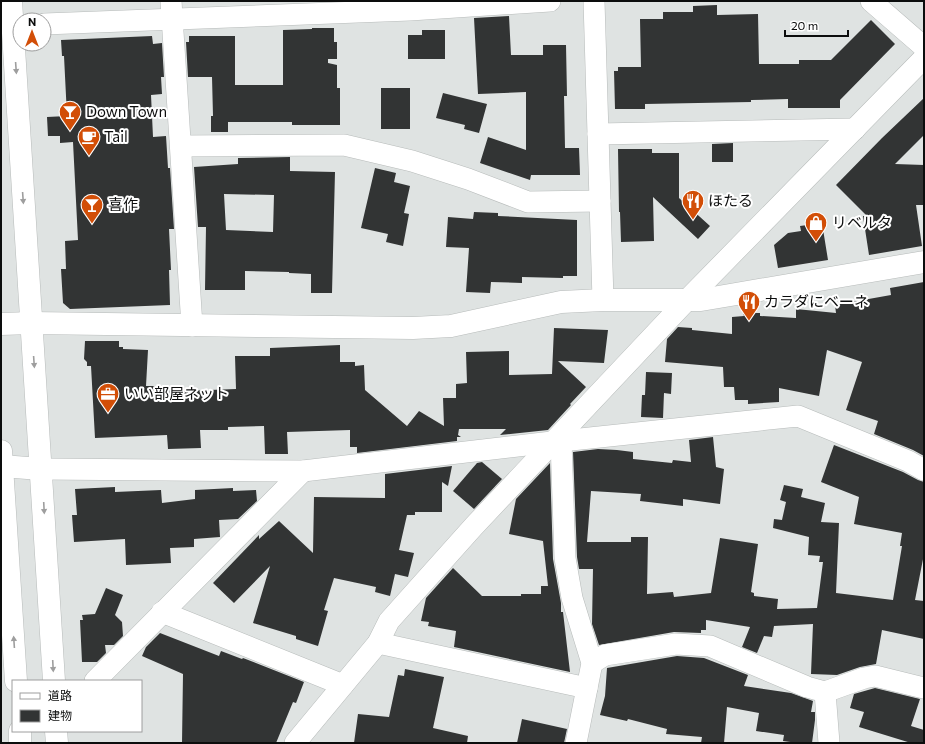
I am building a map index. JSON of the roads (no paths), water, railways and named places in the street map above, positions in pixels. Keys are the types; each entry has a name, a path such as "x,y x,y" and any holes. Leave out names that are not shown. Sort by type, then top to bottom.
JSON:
{"street":[{"path":"11,1 13,12"},
{"path":"52,23 172,10 410,10 550,1"},
{"path":"594,1 603,300"},
{"path":"871,1 924,47"},
{"path":"172,10 192,326"},
{"path":"17,52 31,323 54,680"},
{"path":"295,743 378,643 389,621 474,526 557,442 687,300 924,58"},
{"path":"598,134 855,129"},
{"path":"181,146 344,145 412,161 468,179 528,202 600,201"},
{"path":"1,324 31,323 413,328 451,326 561,302 603,300 701,300 924,262"},
{"path":"16,680 1,461 41,469 303,471 798,416 908,461 924,470"},
{"path":"557,442 565,558 572,598 592,663 576,743"},
{"path":"95,680 303,471"},
{"path":"162,612 343,685"},
{"path":"378,643 587,688"},
{"path":"592,663 606,655 676,644 710,646 807,687 825,692 864,678 875,676 924,688"},
{"path":"825,692 829,743"},
{"path":"20,732 20,743"},
{"path":"56,732 57,743"}],"place":[{"name":"Down Town","path":"70,132"},
{"name":"Tail","path":"89,156"},
{"name":"ほたる","path":"693,220"},
{"name":"喜作","path":"92,224"},
{"name":"リベルタ","path":"816,242"},
{"name":"カラダにベーネ","path":"749,322"},
{"name":"いい部屋ネット","path":"108,414"}]}
